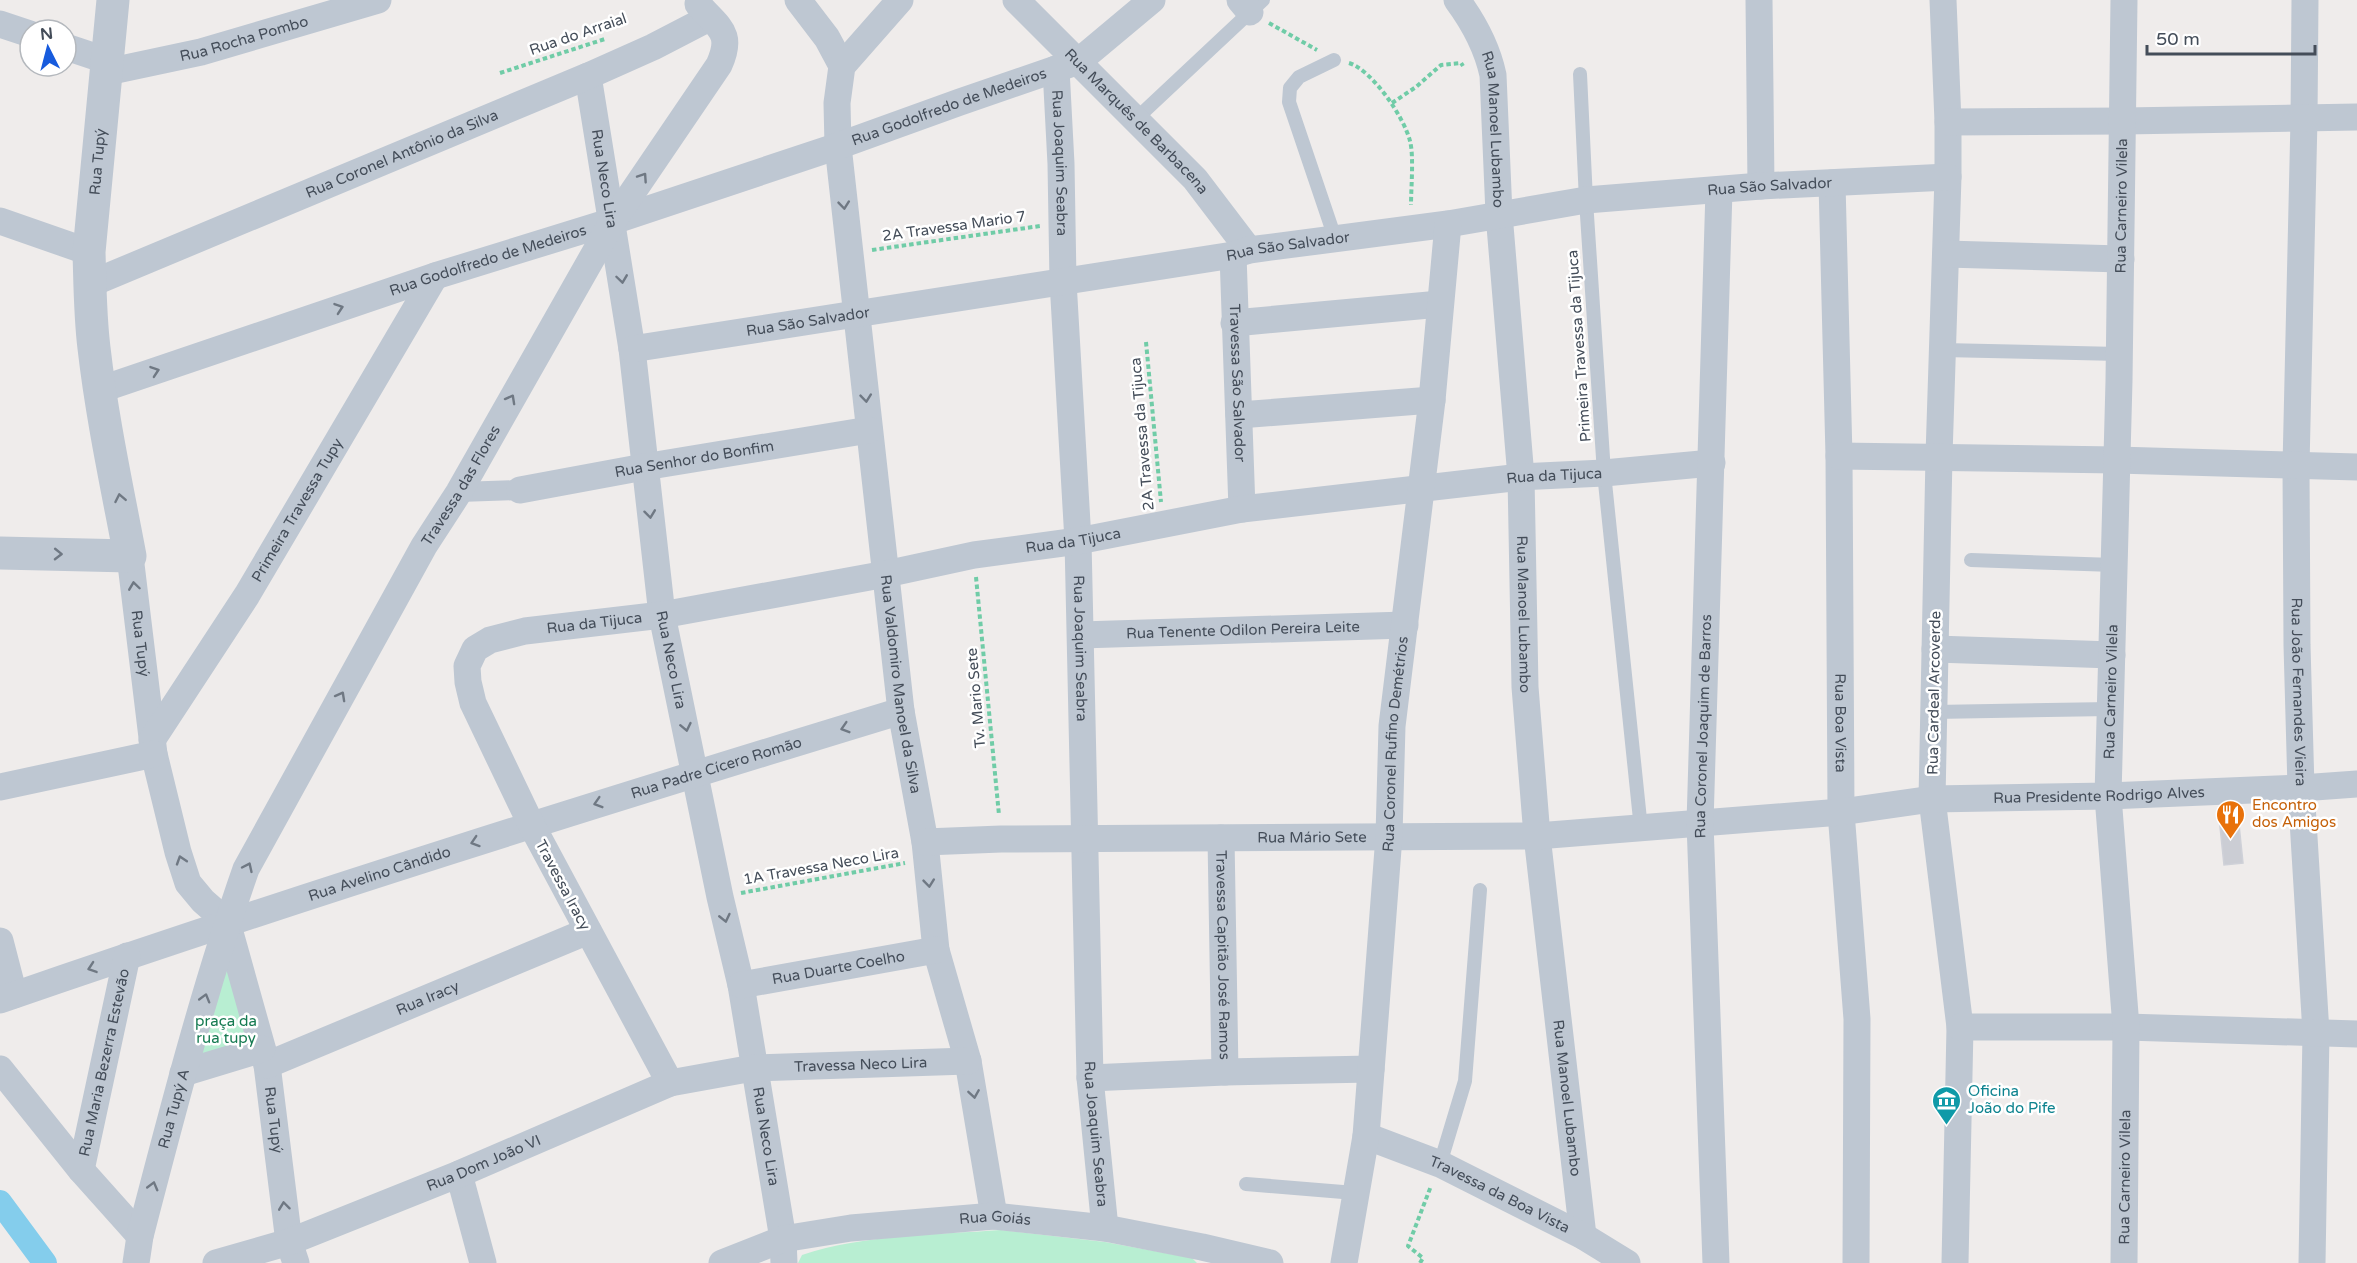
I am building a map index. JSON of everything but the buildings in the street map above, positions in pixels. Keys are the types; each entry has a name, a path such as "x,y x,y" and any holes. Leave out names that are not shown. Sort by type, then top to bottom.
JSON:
{"street":[{"name":"Rua Tupý","path":"113,0 89,268 92,328 99,390 130,556 153,747 178,852 188,883 203,901 227,922 265,1057 292,1253"},
{"name":"Rua Rocha Pombo","path":"107,67 201,52 378,0"},
{"path":"798,0 827,38 842,66 900,0"},
{"name":"Rua Marquês de Barbacena","path":"1016,0 1067,65 1136,119 1195,179 1228,220 1241,253"},
{"path":"1067,65 1152,0"},
{"name":"Rua Manoel Lubambo","path":"1457,0 1479,33 1491,61 1493,75 1499,214 1521,477 1525,687 1537,836 1584,1236"},
{"path":"1759,0 1761,186"},
{"name":"Rua Cardeal Arcoverde","path":"1943,0 1948,177 1939,456 1932,800 1960,1027 1955,1263"},
{"name":"Rua Carneiro Vilela","path":"2124,0 2124,121 2108,796 2126,1027 2124,1263"},
{"name":"Rua João Fernandes Vieira","path":"2305,0 2296,466 2301,788 2316,1033 2312,1263"},
{"name":"Travessa das Flores","path":"227,922 246,869 424,546 459,492 613,221 719,64 726,45 725,38 704,7"},
{"name":"Rua Coronel Antônio da Silva","path":"89,268 588,76 653,47 704,7"},
{"path":"78,53 107,67"},
{"name":"Rua Godolfredo de Medeiros","path":"99,390 435,276 613,221 838,146 1067,65"},
{"name":"Rua Joaquim Seabra","path":"1067,65 1062,223 1063,281 1078,541 1090,1078 1105,1228"},
{"name":"Rua Valdomiro Manoel da Silva","path":"842,66 837,103 838,146 901,711 926,851 936,950 968,1061 994,1216"},
{"name":"Rua Neco Lira","path":"588,76 632,349 662,615 720,897 741,986 784,1251"},
{"path":"1948,122 2357,117"},
{"name":"Rua São Salvador","path":"632,349 1335,238 1448,224 1586,200 1761,186 1948,177"},
{"name":"Rua Boa Vista","path":"1832,183 1839,456 1841,812 1857,1019 1856,1263"},
{"name":"Rua Coronel Joaquim de Barros","path":"1716,1263 1700,823 1719,190"},
{"path":"0,221 89,268"},
{"name":"Rua Coronel Rufino Demétrios","path":"1344,1263 1366,1136 1389,836 1392,726 1432,400 1448,224"},
{"name":"Travessa São Salvador","path":"1241,253 1234,323 1242,509"},
{"path":"1946,254 2121,259"},
{"name":"Primeira Travessa Tupy","path":"153,747 247,595 435,276"},
{"path":"1234,323 1440,304"},
{"path":"1239,415 1432,400"},
{"name":"Rua Senhor do Bonfim","path":"520,490 869,430"},
{"path":"1839,456 1939,456 2357,467"},
{"name":"Rua da Tijuca","path":"468,682 467,666 475,649 490,640 525,631 662,615 886,574 974,555 1078,541 1242,509 1521,477 1604,473 1712,463"},
{"path":"459,492 520,490"},
{"path":"0,553 130,556"},
{"name":"Rua Tenente Odilon Pereira Leite","path":"1081,635 1405,625"},
{"path":"1935,649 2112,655"},
{"name":"Travessa Iracy","path":"468,682 473,703 531,824 670,1083"},
{"name":"Rua Padre Cícero Romão","path":"531,824 901,711"},
{"path":"0,787 153,747"},
{"name":"Rua Presidente Rodrigo Alves","path":"1841,812 1932,800 2108,796 2357,784"},
{"name":"Rua Mário Sete","path":"926,851 1001,839 1537,836 1841,812"},
{"name":"Rua Avelino Cândido","path":"7,998 227,922 531,824"},
{"name":"Travessa Capitão José Ramos","path":"1221,838 1225,1071"},
{"name":"Rua Tupý A","path":"136,1263 140,1236 183,1073 227,922"},
{"name":"Rua Iracy","path":"183,1073 265,1057 588,931"},
{"path":"0,941 7,998"},
{"name":"Rua Duarte Coelho","path":"741,986 936,950"},
{"name":"Rua Maria Bezerra Estevão","path":"81,1170 127,956"},
{"path":"1960,1027 2126,1027 2357,1034"},
{"name":"Travessa Neco Lira","path":"753,1068 968,1061"},
{"name":"Rua Dom João VI","path":"216,1263 292,1253 459,1174 670,1083 753,1068"},
{"path":"0,1069 81,1170 140,1236"},
{"name":"Travessa Capitão José Ramos","path":"1090,1078 1225,1071 1371,1069"},
{"name":"Travessa da Boa Vista","path":"1366,1136 1440,1164 1584,1236 1627,1263"},
{"path":"459,1174 483,1263"},
{"name":"Rua Goiás","path":"722,1263 784,1251 851,1228 994,1216 1105,1228 1203,1255 1270,1263"}],"lane":[{"path":"1136,119 1251,4"},
{"path":"1334,60 1299,77 1290,88 1288,102 1335,238"},
{"name":"Primeira Travessa da Tijuca","path":"1580,74 1604,473 1641,829"},
{"path":"1943,350 2119,354"},
{"path":"1971,560 2114,565"},
{"path":"1934,712 2110,709"},
{"path":"1440,1164 1465,1081 1480,890"},
{"path":"1246,1184 1355,1193"}],"path":[{"path":"1251,4 1334,60 1358,66 1392,103 1410,141 1412,229"},
{"name":"Rua do Arraial","path":"500,73 613,36"},
{"path":"1392,103 1416,87 1441,65 1461,63 1471,77 1493,75"},
{"name":"2A Travessa Mario 7","path":"850,253 1062,223"},
{"name":"2A Travessa da Tijuca","path":"1146,342 1162,524"},
{"name":"Tv. Mario Sete","path":"974,555 1001,839"},
{"name":"1A Travessa Neco Lira","path":"720,897 926,851"},
{"path":"1420,1263 1423,1258 1409,1248 1408,1243 1440,1164"}],"green space":[{"name":"praça da rua tupy","path":"227,922 262,1049 184,1068"},
{"path":"1001,1230 1105,1242 1192,1258 1197,1263 798,1263 802,1255 851,1243 901,1236"}],"waterway":[{"path":"0,1202 45,1263"}],"place":[{"name":"Encontro dos Amigos","path":"2231,840"},
{"name":"Oficina João do Pife","path":"1947,1126"}]}
